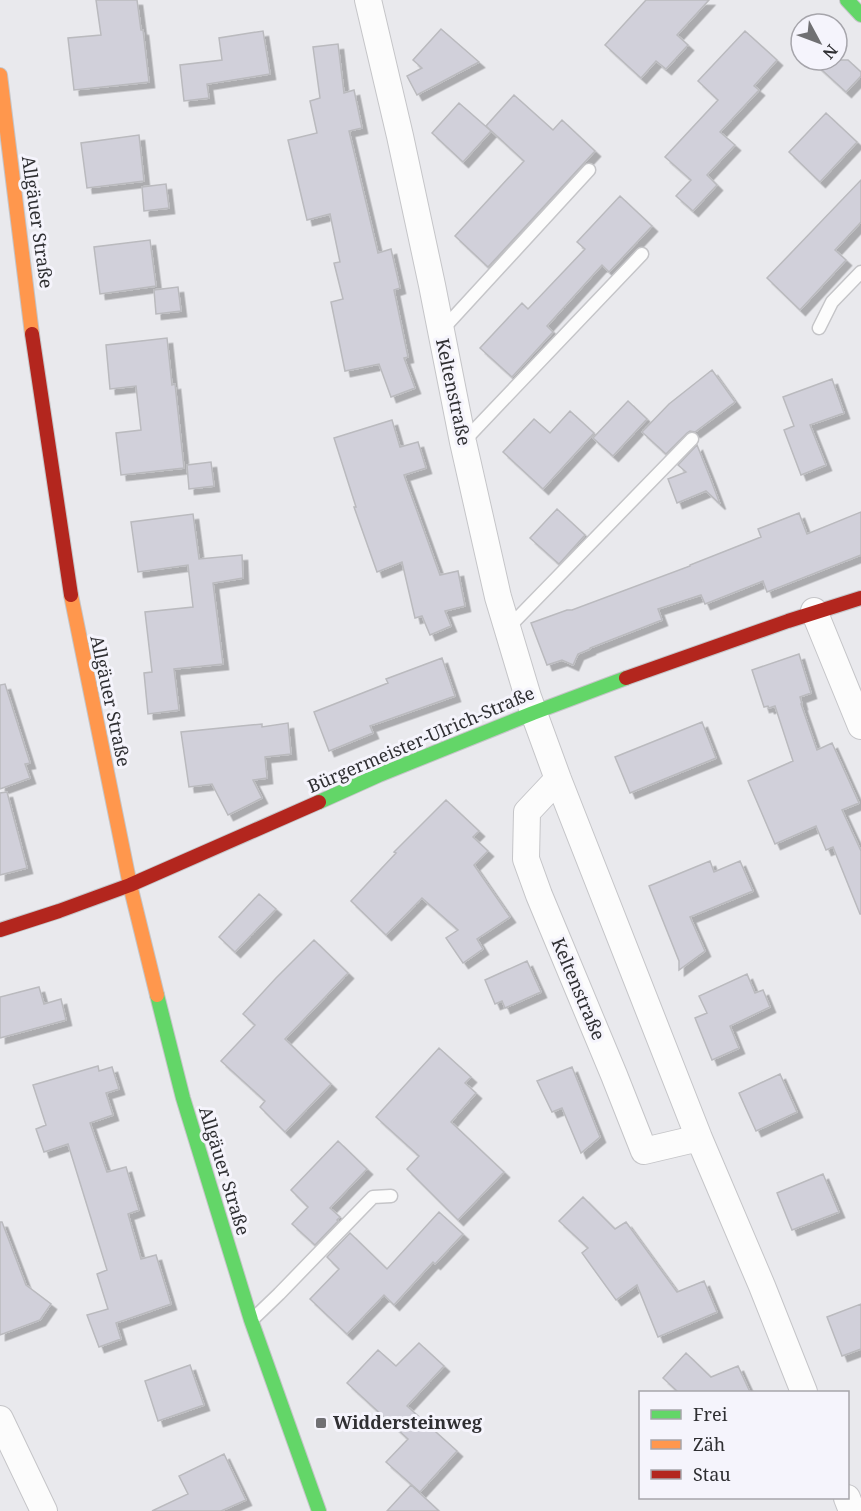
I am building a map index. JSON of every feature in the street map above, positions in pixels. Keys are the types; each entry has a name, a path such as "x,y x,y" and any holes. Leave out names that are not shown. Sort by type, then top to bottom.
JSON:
{"main road":[{"path":"847,0 861,15"},
{"name":"Allgäuer Straße","path":"0,75 34,348 76,629 130,885 183,1098 251,1320 317,1510"},
{"name":"Bürgermeister-Ulrich-Straße","path":"0,930 52,914 130,885 379,775 533,713 617,681 814,612 861,598"}],"street":[{"name":"Keltenstraße","path":"368,0 405,159 463,442 498,597 533,713 699,1138 804,1391"},
{"path":"814,612 861,726"},
{"name":"Keltenstraße","path":"558,779 527,812 526,859 538,895 644,1151 699,1138"},
{"path":"0,1419 44,1511"}],"lane":[{"path":"441,331 589,170"},
{"path":"463,442 642,254"},
{"path":"819,328 832,302 861,272"},
{"path":"507,629 693,439"},
{"path":"251,1320 373,1197 392,1196"}],"building":[{"path":"96,0 137,0 149,82 74,90 68,38 101,35"},
{"path":"646,0 709,0 677,35 688,45 666,69 656,61 641,78 605,45"},
{"path":"441,29 479,62 417,95 407,76 422,68 413,60"},
{"path":"263,31 270,74 207,84 209,98 184,101 180,65 222,60 219,38"},
{"path":"745,31 777,60 754,86 759,90 720,132 735,145 707,175 717,185 693,211 676,196 691,180 665,157 718,100 698,81"},
{"path":"338,44 344,93 354,90 362,128 349,131 378,253 391,249 400,288 394,290 408,357 404,358 415,388 391,397 379,364 345,371 331,302 343,299 334,263 340,262 330,214 307,220 288,140 317,133 310,101 320,98 313,47"},
{"path":"849,61 861,72 861,76 846,92 824,72 849,72"},
{"path":"514,95 553,130 562,120 595,151 488,267 455,236 524,161 486,126"},
{"path":"459,103 491,131 463,162 432,133"},
{"path":"826,113 857,142 820,182 789,152"},
{"path":"139,135 144,181 87,188 81,143"},
{"path":"861,180 861,222 835,250 846,260 800,310 767,278"},
{"path":"166,184 169,208 144,211 142,187"},
{"path":"620,196 652,226 609,272 602,265 547,326 553,332 512,377 480,348 522,303 528,309 585,249 577,242"},
{"path":"150,240 156,286 100,294 94,247"},
{"path":"178,287 181,311 156,314 154,290"},
{"path":"167,338 172,385 175,384 184,468 121,475 116,433 141,430 136,386 110,389 106,345"},
{"path":"712,370 735,402 695,432 687,433 666,454 642,432 669,404"},
{"path":"832,379 844,413 810,425 826,465 801,475 784,430 794,426 783,397"},
{"path":"628,401 647,419 613,456 593,438"},
{"path":"570,411 594,433 543,489 503,452 534,419 550,433"},
{"path":"392,420 400,447 418,442 426,468 404,475 440,575 458,571 465,606 445,611 451,626 430,635 422,616 415,618 402,562 377,572 354,507 356,507 334,438"},
{"path":"697,445 720,504 706,491 677,503 668,479 686,472 678,465"},
{"path":"211,462 214,486 189,489 187,465"},
{"path":"557,509 585,535 559,564 530,538"},
{"path":"861,512 861,555 767,592 763,581 705,604 701,595 658,609 662,620 578,654 573,665 562,660 547,665 531,623 690,566 761,537 758,529 799,513 807,534"},
{"path":"193,514 199,559 242,555 243,578 213,583 223,664 174,669 179,710 148,714 144,673 152,672 145,612 193,607 188,565 138,572 131,522"},
{"path":"799,654 811,693 800,697 801,704 817,750 832,743 859,803 842,810 861,851 861,914 833,847 826,850 816,826 775,844 748,781 793,761 775,706 764,707 752,670"},
{"path":"442,658 455,696 370,726 373,733 329,751 314,712 388,683 386,679"},
{"path":"5,684 30,763 25,764 30,778 0,789 0,685"},
{"path":"702,722 716,758 630,793 615,757"},
{"path":"288,723 291,754 265,757 267,778 253,780 262,798 228,815 212,784 189,787 181,732 262,724 262,727"},
{"path":"7,792 27,868 0,875 0,793"},
{"path":"446,800 479,831 473,837 488,851 474,865 510,917 477,939 483,949 463,963 446,938 458,930 422,898 386,935 351,901 396,853 394,852"},
{"path":"710,861 714,872 740,861 753,891 690,917 705,951 679,970 679,961 649,886"},
{"path":"259,894 276,909 235,952 219,937"},
{"path":"314,940 348,973 285,1039 331,1084 285,1132 260,1107 265,1101 221,1061 255,1025 243,1014"},
{"path":"527,961 541,992 505,1008 502,1001 495,1004 485,980"},
{"path":"747,974 755,993 763,990 770,1007 730,1026 739,1048 712,1060 695,1018 707,1013 699,996"},
{"path":"39,987 44,1004 61,999 66,1020 0,1038 0,997"},
{"path":"439,1048 471,1077 465,1083 476,1093 451,1122 504,1172 458,1220 407,1169 419,1156 376,1117"},
{"path":"98,1066 99,1071 112,1067 119,1089 106,1093 113,1115 90,1123 107,1172 126,1167 139,1210 128,1214 141,1259 156,1255 171,1304 116,1323 121,1339 99,1347 87,1315 108,1309 97,1274 107,1270 68,1144 44,1152 36,1129 46,1125 33,1085"},
{"path":"572,1067 600,1137 581,1153 562,1108 552,1112 537,1081"},
{"path":"780,1074 797,1112 756,1131 739,1093"},
{"path":"338,1141 367,1169 330,1208 340,1217 315,1245 292,1224 308,1207 291,1190"},
{"path":"823,1174 839,1212 792,1230 777,1193"},
{"path":"583,1197 615,1229 626,1222 677,1292 704,1281 717,1312 658,1337 637,1285 616,1300 582,1253 588,1248 559,1221"},
{"path":"439,1212 463,1234 435,1264 433,1262 394,1305 384,1295 347,1334 310,1299 339,1269 327,1257 350,1233 387,1269"},
{"path":"0,1222 2,1222 26,1285 51,1304 40,1320 0,1335"},
{"path":"861,1304 861,1349 842,1356 827,1317"},
{"path":"419,1343 444,1366 407,1406 457,1451 420,1492 386,1462 408,1439 347,1383 378,1350 396,1366"},
{"path":"686,1353 711,1377 738,1366 750,1391 677,1391 663,1378"},
{"path":"190,1365 204,1405 158,1421 145,1381"},
{"path":"224,1454 246,1500 221,1511 152,1511 188,1494 179,1476"},
{"path":"411,1485 439,1511 387,1511"}],"traffic: fast":[{"path":"847,0 861,15"},
{"path":"319,802 379,775 626,678"},
{"path":"157,995 183,1098 251,1320 319,1511"}],"traffic: slow":[{"path":"0,75 32,334"},
{"path":"71,595 130,885 157,995"}],"traffic: jam":[{"path":"32,334 71,595"},
{"path":"626,678 861,598"},
{"path":"0,930 130,885 319,802"}],"place":[{"name":"Widdersteinweg","path":"321,1423"}]}
